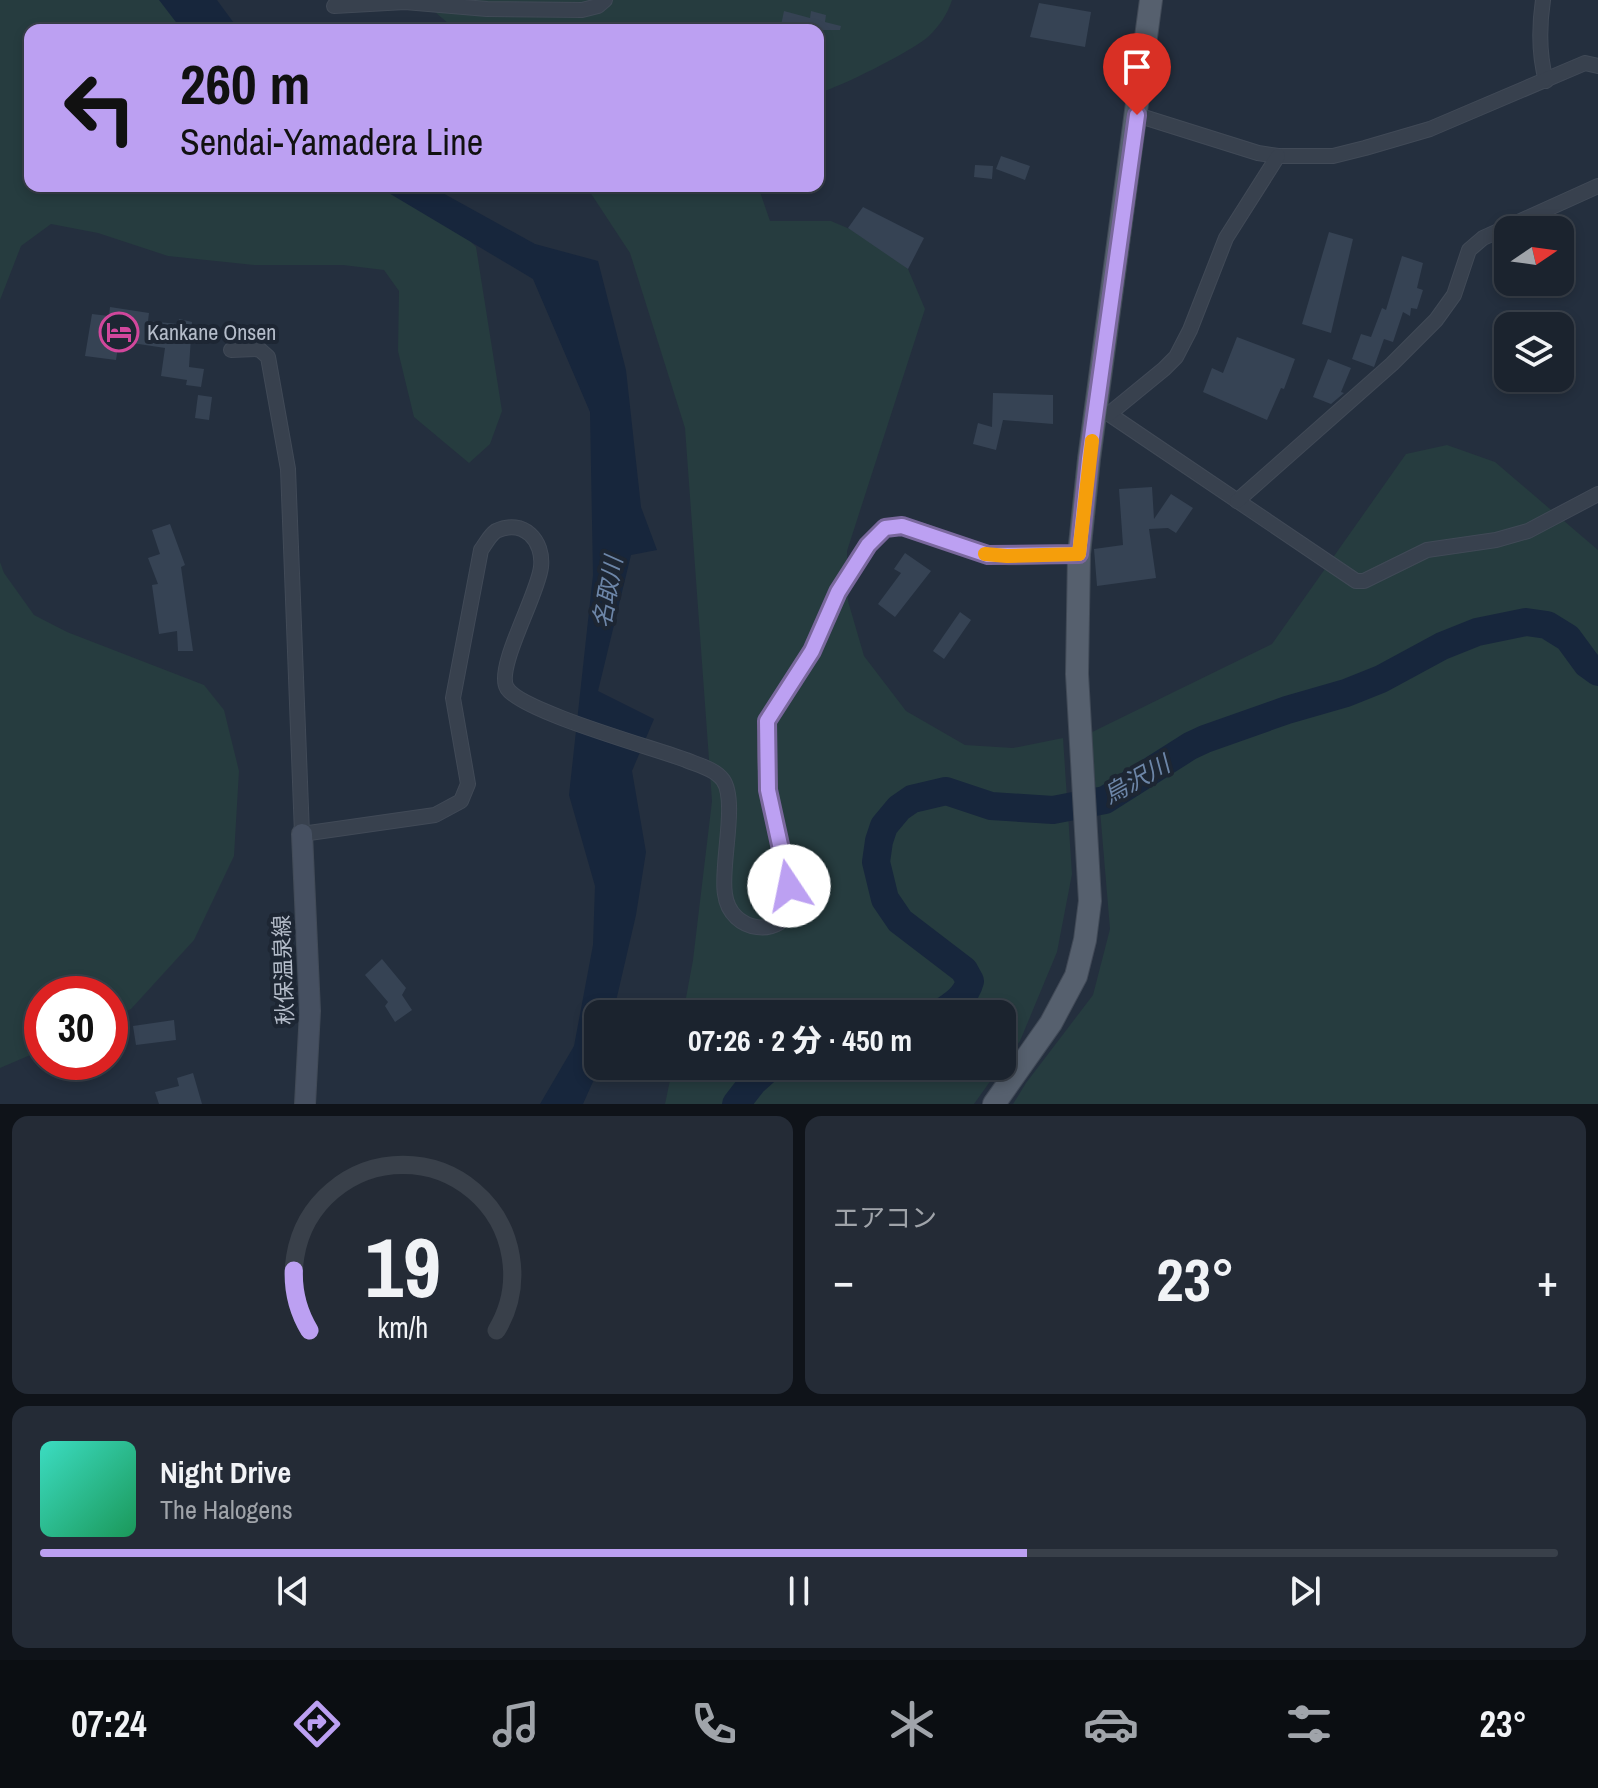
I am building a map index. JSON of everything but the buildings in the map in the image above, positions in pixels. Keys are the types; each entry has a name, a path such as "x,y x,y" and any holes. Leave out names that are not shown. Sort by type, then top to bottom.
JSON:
{"main road":[{"path":"994,1104 1051,1023 1076,976 1090,901 1077,674 1079,554 1103,413 1151,0"},
{"name":"秋保温泉線","path":"302,834 310,1011 305,1104"}],"street":[{"path":"334,6 405,2 487,9 582,10 598,6 605,0"},
{"path":"1543,0 1540,18 1541,63 1546,81"},
{"path":"1137,115 1258,153 1333,156 1430,129 1585,63 1598,66"},
{"path":"1278,156 1226,238 1190,330 1176,357 1103,413 1356,581 1364,581 1427,550 1496,540 1528,531 1598,494"},
{"path":"1237,501 1392,364 1436,320 1454,295 1469,250 1483,238 1598,186"},
{"path":"231,350 259,349 268,357 288,469 302,834 435,815 461,801 468,784 453,698 481,550 493,532 509,527 522,529 534,537 542,550 541,570 528,611 510,651 504,675 505,686 515,697 547,711 675,756 713,771 722,778 729,799 724,894 730,911 738,921 749,927 781,922 790,915 792,904 768,790 767,721 812,651 838,592 868,545 885,528 902,526 988,555 1079,554"}],"green space":[{"path":"0,0 170,0 203,24 24,24 24,192 421,192 476,247 502,411 490,444 469,463 414,417 398,351 399,291 384,270 343,265 254,265 168,256 98,233 51,224 21,246 0,300"},
{"path":"421,0 952,0 940,24 921,42 858,77 824,91 824,24 449,24"},
{"path":"590,192 760,192 770,221 831,221 871,238 908,269 925,309 847,551 848,601 864,656 906,711 965,745 1013,748 1063,738 1072,874 1057,952 1016,1046 1016,1000 686,1000 712,801 685,428 630,253"},
{"path":"1447,445 1495,462 1598,550 1598,1104 1013,1104 1093,995 1110,929 1100,810 1086,735 1272,644 1406,454"},
{"path":"0,562 4,573 34,615 67,632 204,685 224,710 239,771 234,856 194,940 128,1010 128,976 24,976 24,1058 0,1068"},
{"path":"670,1080 991,1080 974,1104 665,1104"}],"water":[{"path":"159,0 217,0 235,24 177,24"},
{"name":"名取川","path":"387,192 441,192 535,244 598,261 626,370 641,507 657,550 631,555 598,691 654,719 632,771 646,852 636,915 616,1000 584,1000 584,1080 594,1080 583,1104 540,1104 574,1046 593,945 595,886 569,795 593,575 590,412 533,279"}],"waterway":[{"name":"烏沢川","path":"958,1000 970,981 964,970 900,921 885,899 876,862 884,826 899,808 912,799 946,791 991,806 1053,810 1105,800 1205,739 1346,693 1477,632 1526,622 1547,625 1568,638 1587,664 1598,672"},
{"name":"烏沢川","path":"736,1104 755,1080"}],"slow traffic":[{"path":"985,554 1079,554 1092,441"}],"place":[{"name":"Kankane Onsen","path":"119,332"}],"route":[{"path":"789,886 768,790 767,721 812,651 838,592 868,545 885,528 902,526 988,555 1079,554 1089,459 1137,115"}]}
